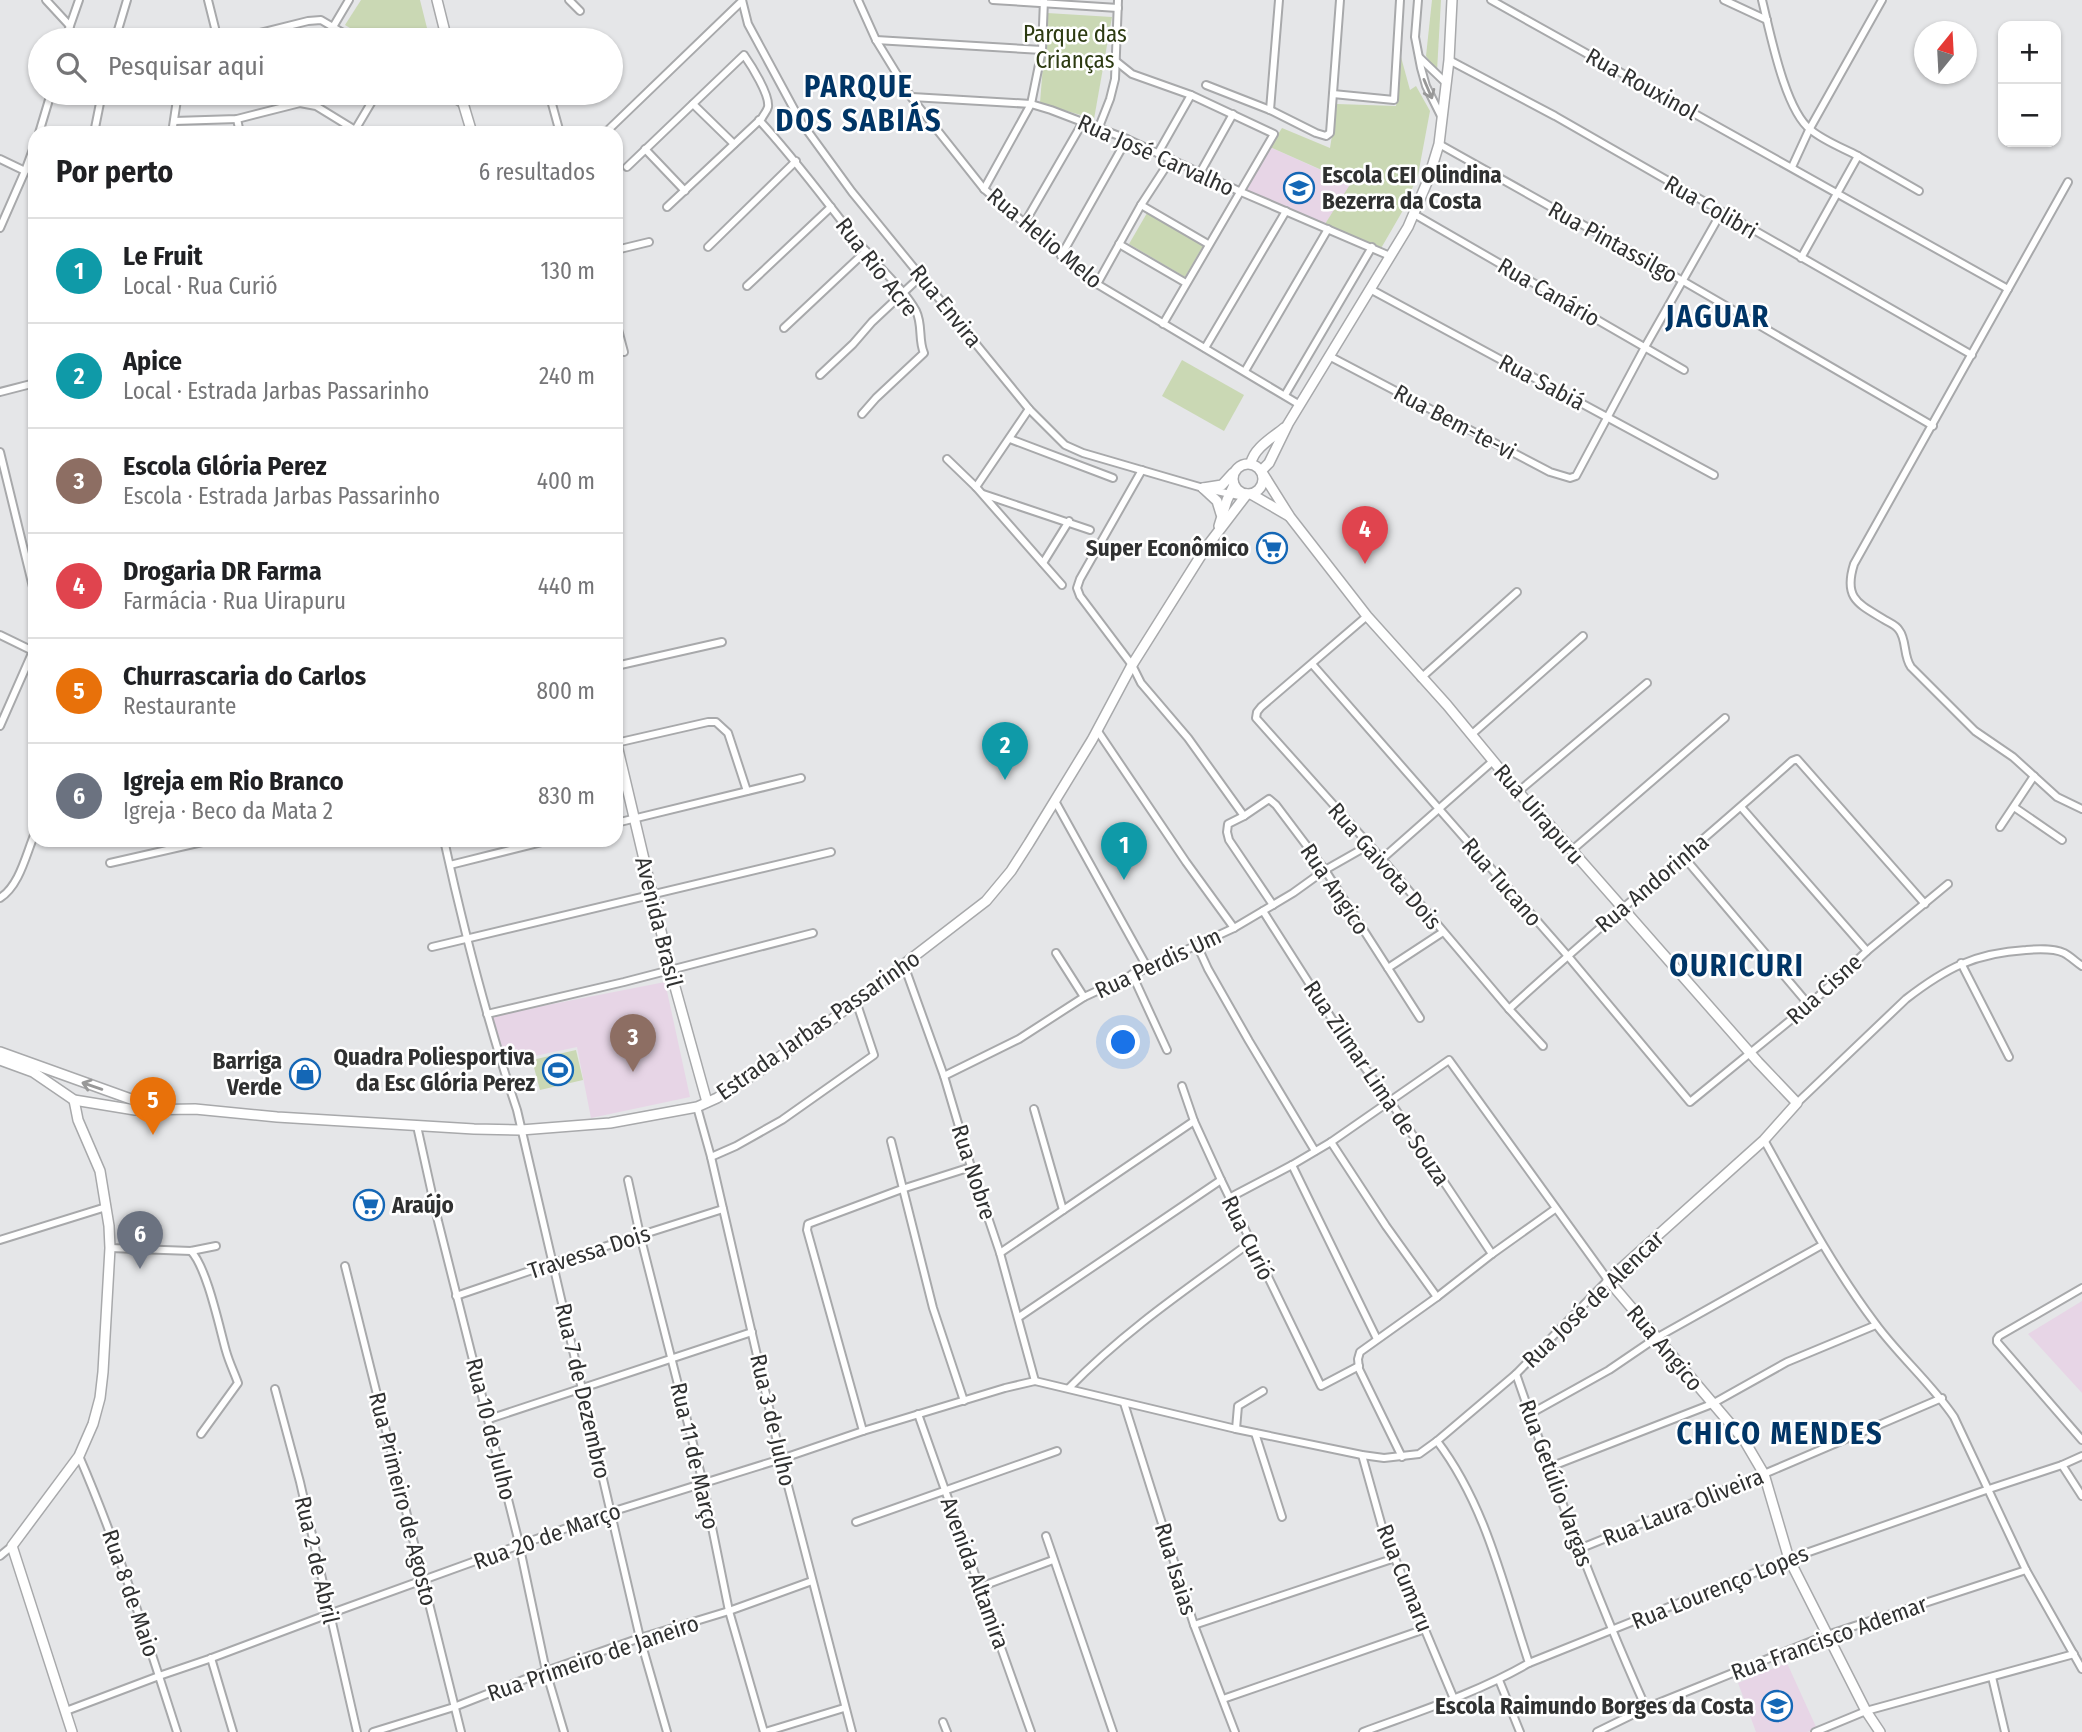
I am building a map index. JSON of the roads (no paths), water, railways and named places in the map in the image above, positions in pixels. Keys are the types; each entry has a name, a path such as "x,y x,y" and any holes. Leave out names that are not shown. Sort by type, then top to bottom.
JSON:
{"street":[{"path":"46,0 70,26 79,0"},
{"path":"119,28 127,0"},
{"path":"208,0 215,28"},
{"path":"280,28 321,20 333,27 349,0"},
{"path":"437,0 444,28"},
{"path":"569,0 580,11"},
{"name":"Rua Helio Melo","path":"858,0 876,40 911,97 984,189 1097,284 1300,405"},
{"path":"993,0 1118,4 1117,62 1111,99 1099,127"},
{"path":"1270,110 1279,0"},
{"path":"1206,85 1326,136 1330,133 1339,0"},
{"path":"1333,94 1394,100 1400,0"},
{"path":"1418,0 1415,37 1426,86 1442,119"},
{"path":"1233,473 1231,490 1247,495 1260,488 1262,472 1275,454 1288,424 1414,214 1439,144 1449,60 1452,0"},
{"name":"Rua Rouxinol","path":"1491,0 2008,289"},
{"path":"1724,0 1767,20"},
{"path":"1762,0 1778,64 1794,107 1809,130 1919,191"},
{"path":"1792,167 1809,130 1882,0"},
{"path":"612,126 742,1"},
{"name":"Rua Envira","path":"742,1 748,24 801,122 852,192 1028,409 1065,445 1083,453 1203,488 1231,490"},
{"path":"984,189 1031,104 1042,50 1044,2"},
{"path":"876,40 1042,50"},
{"path":"627,167 744,55 759,79 768,102 767,109 759,120 667,207"},
{"path":"1420,58 1446,83"},
{"name":"Rua Colibri","path":"1449,60 1555,116 1972,355"},
{"path":"1117,62 1132,74 1191,95 1274,134 1163,324"},
{"path":"1158,153 1191,95"},
{"name":"Rua José Carvalho","path":"911,97 1031,104 1099,127 1390,256"},
{"path":"693,104 734,144"},
{"path":"40,126 47,105"},
{"path":"95,126 100,105"},
{"path":"173,126 176,105"},
{"path":"174,121 237,119 292,105"},
{"path":"311,105 349,126"},
{"path":"360,126 371,105"},
{"path":"463,105 470,126"},
{"path":"552,105 558,126"},
{"path":"1200,173 1233,114"},
{"path":"237,119 238,126"},
{"name":"Rua Rio Acre","path":"759,120 796,161 902,293 917,313 921,324 924,353 862,414"},
{"path":"1024,224 1083,122"},
{"path":"1061,256 1127,139"},
{"name":"Rua Pintassilgo","path":"1439,144 1933,426"},
{"path":"645,149 685,191"},
{"path":"1801,258 1858,156"},
{"path":"0,159 25,171"},
{"path":"1097,284 1141,205 1171,159"},
{"path":"708,247 796,161"},
{"path":"0,228 28,163"},
{"path":"2068,181 1854,564 1851,576 1856,602 1898,628 1908,663 1940,696 1975,731 2013,757 2057,797 2082,809"},
{"path":"1141,205 1208,244"},
{"path":"747,286 831,207"},
{"path":"1205,348 1286,211"},
{"path":"1609,418 1645,347 1721,213"},
{"name":"Rua Canário","path":"1414,214 1684,370"},
{"path":"1245,371 1328,229"},
{"path":"623,248 649,242"},
{"path":"1119,244 1186,283"},
{"path":"1285,395 1372,247"},
{"path":"784,328 866,251"},
{"path":"820,375 921,276"},
{"name":"Rua Sabiá","path":"1370,289 1714,475"},
{"name":"Rua Bem-te-vi","path":"1329,356 1550,472 1570,478 1576,477 1581,470 1609,418"},
{"path":"0,392 28,385"},
{"path":"976,487 1028,409"},
{"path":"1251,463 1257,451 1288,424"},
{"path":"1010,439 1113,478"},
{"path":"0,452 28,567"},
{"path":"947,458 1062,585"},
{"path":"1203,488 1222,485 1242,464 1251,463 1262,472"},
{"path":"1142,470 1077,588 1080,596 1132,665 1141,683 1188,738 1244,816 1228,824 1229,840 1273,905"},
{"name":"Rua Uirapuru","path":"1262,472 1290,517 1367,615 1571,851 1797,1103"},
{"path":"1203,488 1217,501 1221,516"},
{"name":"Estrada Jarbas Passarinho","path":"1218,532 1231,490"},
{"path":"982,494 1090,530"},
{"name":"Rua Uirapuru","path":"1247,495 1290,517"},
{"name":"Estrada Jarbas Passarinho","path":"75,1100 135,1110 195,1109 417,1126 521,1130 610,1123 696,1107 733,1089 856,1001 986,901 1011,871 1055,801 1132,665 1218,532 1247,495"},
{"path":"1043,563 1069,521"},
{"path":"1421,678 1517,592"},
{"path":"1312,664 1367,615"},
{"path":"0,635 28,648"},
{"path":"1471,735 1583,636"},
{"path":"623,664 722,642"},
{"path":"0,726 28,664"},
{"name":"Rua Gaivota Dois","path":"1312,664 1261,707 1256,718 1543,1046"},
{"name":"Rua Tucano","path":"1312,664 1567,956 1690,1102"},
{"path":"1519,791 1647,683"},
{"path":"1571,851 1725,718"},
{"path":"623,740 716,722 728,733 747,791"},
{"path":"1097,730 1234,928"},
{"name":"Rua Andorinha","path":"1509,1009 1797,759 1925,904"},
{"path":"1382,859 1493,761"},
{"name":"Avenida Brasil","path":"623,772 670,969 707,1102"},
{"path":"2000,827 2034,776"},
{"path":"623,821 801,778"},
{"name":"Rua Angico","path":"1244,816 1269,799 1276,805 1325,870 1420,1018"},
{"path":"1055,801 1147,967"},
{"path":"1741,807 1867,951"},
{"path":"2014,807 2062,840"},
{"name":"Rua Perdis Um","path":"944,1076 1019,1039 1084,997 1234,928 1369,845"},
{"path":"0,898 17,878 29,847"},
{"path":"110,863 180,847"},
{"name":"Rua 7 de Dezembro","path":"446,847 474,967 521,1130 640,1638 667,1732"},
{"path":"450,865 522,847"},
{"path":"432,947 831,852"},
{"path":"1684,856 1809,1005"},
{"name":"Rua Cisne","path":"1690,1102 1809,1005 1867,951 1948,884"},
{"name":"Rua Zilmar Lima de Souza","path":"1263,911 1353,1052 1390,1101 1492,1254"},
{"path":"1388,968 1443,932"},
{"path":"487,1014 813,933"},
{"path":"1197,945 1255,1052 1315,1151"},
{"name":"Rua José de Alencar","path":"1035,1381 1236,1429 1362,1455 1384,1458 1419,1454 1516,1374 1608,1280 1764,1140 1797,1103 1926,983 1961,963 2012,951 2043,949 2063,953 2082,965"},
{"path":"1056,953 1084,997"},
{"path":"1961,963 2009,1057"},
{"name":"Rua Nobre","path":"904,965 944,1076 1000,1253 1035,1381"},
{"path":"1132,974 1167,1050"},
{"path":"711,1157 782,1120 874,1055 856,1001"},
{"path":"0,1052 156,1108"},
{"path":"0,1060 33,1072 75,1100 78,1120 100,1171 110,1248 103,1372 93,1424 79,1457 12,1546 0,1556"},
{"name":"Rua Angico","path":"1390,1101 1449,1060 1608,1280 1744,1440 1764,1474 1788,1559 1866,1711 1880,1732"},
{"name":"Rua Curió","path":"1182,1086 1220,1180 1321,1386 1359,1366"},
{"path":"1229,1198 1331,1142 1390,1101"},
{"name":"Rua 3 de Julho","path":"696,1107 711,1157 781,1459 852,1732"},
{"path":"1034,1110 1063,1210"},
{"path":"1000,1253 1194,1121"},
{"name":"Rua 10 de Julho","path":"417,1126 456,1296 519,1545 546,1671 564,1732"},
{"path":"1764,1140 1822,1245 1876,1325 1942,1398 1954,1417 2026,1570 2082,1669"},
{"path":"891,1142 933,1308 964,1401"},
{"path":"1331,1142 1437,1297"},
{"path":"1292,1165 1377,1339"},
{"path":"863,1430 807,1230 808,1224 971,1167"},
{"name":"Rua 11 de Março","path":"628,1180 703,1483 729,1611 764,1732"},
{"path":"1019,1317 1220,1180"},
{"path":"0,1240 106,1206"},
{"name":"Travessa Dois","path":"456,1296 723,1209"},
{"path":"1402,1457 1359,1366 1360,1352 1555,1209"},
{"path":"1069,1388 1093,1363 1153,1314 1251,1242"},
{"path":"1530,1414 1609,1370 1656,1338 1822,1245"},
{"path":"110,1248 191,1251 216,1246"},
{"path":"191,1251 197,1257 201,1268 238,1383 201,1434"},
{"name":"Rua Primeiro de Agosto","path":"345,1266 461,1732"},
{"path":"2082,1288 1997,1339 2082,1440"},
{"path":"1550,1467 1712,1404 1787,1363 1876,1325"},
{"path":"489,1419 752,1332"},
{"name":"Rua Getúlio Vargas","path":"1516,1374 1579,1549 1611,1631 1646,1708"},
{"name":"Rua 20 de Março","path":"65,1711 611,1512 781,1459 863,1430 1035,1381"},
{"name":"Rua 2 de Abril","path":"275,1389 300,1482 357,1732"},
{"path":"1236,1429 1238,1406 1263,1391"},
{"name":"Rua Laura Oliveira","path":"1579,1549 1942,1398"},
{"name":"Rua Isaias","path":"1124,1403 1194,1625 1236,1732"},
{"name":"Avenida Altamira","path":"918,1414 1031,1732"},
{"path":"1255,1433 1282,1517"},
{"path":"1437,1441 1452,1462 1476,1509 1529,1663"},
{"path":"856,1522 1057,1451"},
{"name":"Rua Cumaru","path":"1362,1455 1383,1530 1454,1699"},
{"name":"Rua Lourenço Lopes","path":"1363,1732 1454,1699 1499,1680 1529,1663 1788,1559 2082,1456"},
{"name":"Rua 8 de Maio","path":"79,1457 118,1553 177,1732"},
{"path":"2062,1465 2082,1496"},
{"path":"1046,1536 1113,1732"},
{"path":"12,1546 72,1732"},
{"path":"1194,1625 1395,1558"},
{"path":"980,1587 1053,1560"},
{"name":"Rua Francisco Ademar","path":"1597,1732 1646,1708 1827,1635 2026,1570"},
{"name":"Rua Primeiro de Janeiro","path":"373,1732 454,1707 546,1671 812,1581"},
{"path":"1223,1699 1425,1629"},
{"path":"1815,1732 1866,1711 2074,1654"},
{"path":"211,1658 233,1732"},
{"path":"1992,1677 2005,1732"},
{"path":"1499,1680 1520,1732"},
{"path":"764,1732 844,1708"},
{"path":"943,1722 947,1732"}],"place":[{"name":"Escola CEI Olindina Bezerra da Costa","path":"1299,188"},
{"name":"Super Econômico","path":"1272,548"},
{"name":"Drogaria DR Farma","path":"1365,564"},
{"name":"Apice","path":"1005,780"},
{"name":"Le Fruit","path":"1124,880"},
{"name":"Quadra Poliesportiva da Esc Glória Perez","path":"558,1070"},
{"name":"Escola Glória Perez","path":"633,1072"},
{"name":"Barriga Verde","path":"305,1074"},
{"name":"Churrascaria do Carlos","path":"153,1135"},
{"name":"Araújo","path":"369,1205"},
{"name":"Igreja em Rio Branco","path":"140,1269"},
{"name":"Escola Raimundo Borges da Costa","path":"1777,1706"}],"district":[{"name":"PARQUE DOS SABIÁS","path":"859,104"},
{"name":"JAGUAR","path":"1718,317"},
{"name":"OURICURI","path":"1737,966"},
{"name":"CHICO MENDES","path":"1780,1434"}],"park label":[{"name":"Parque das Crianças","path":"1075,47"}]}
